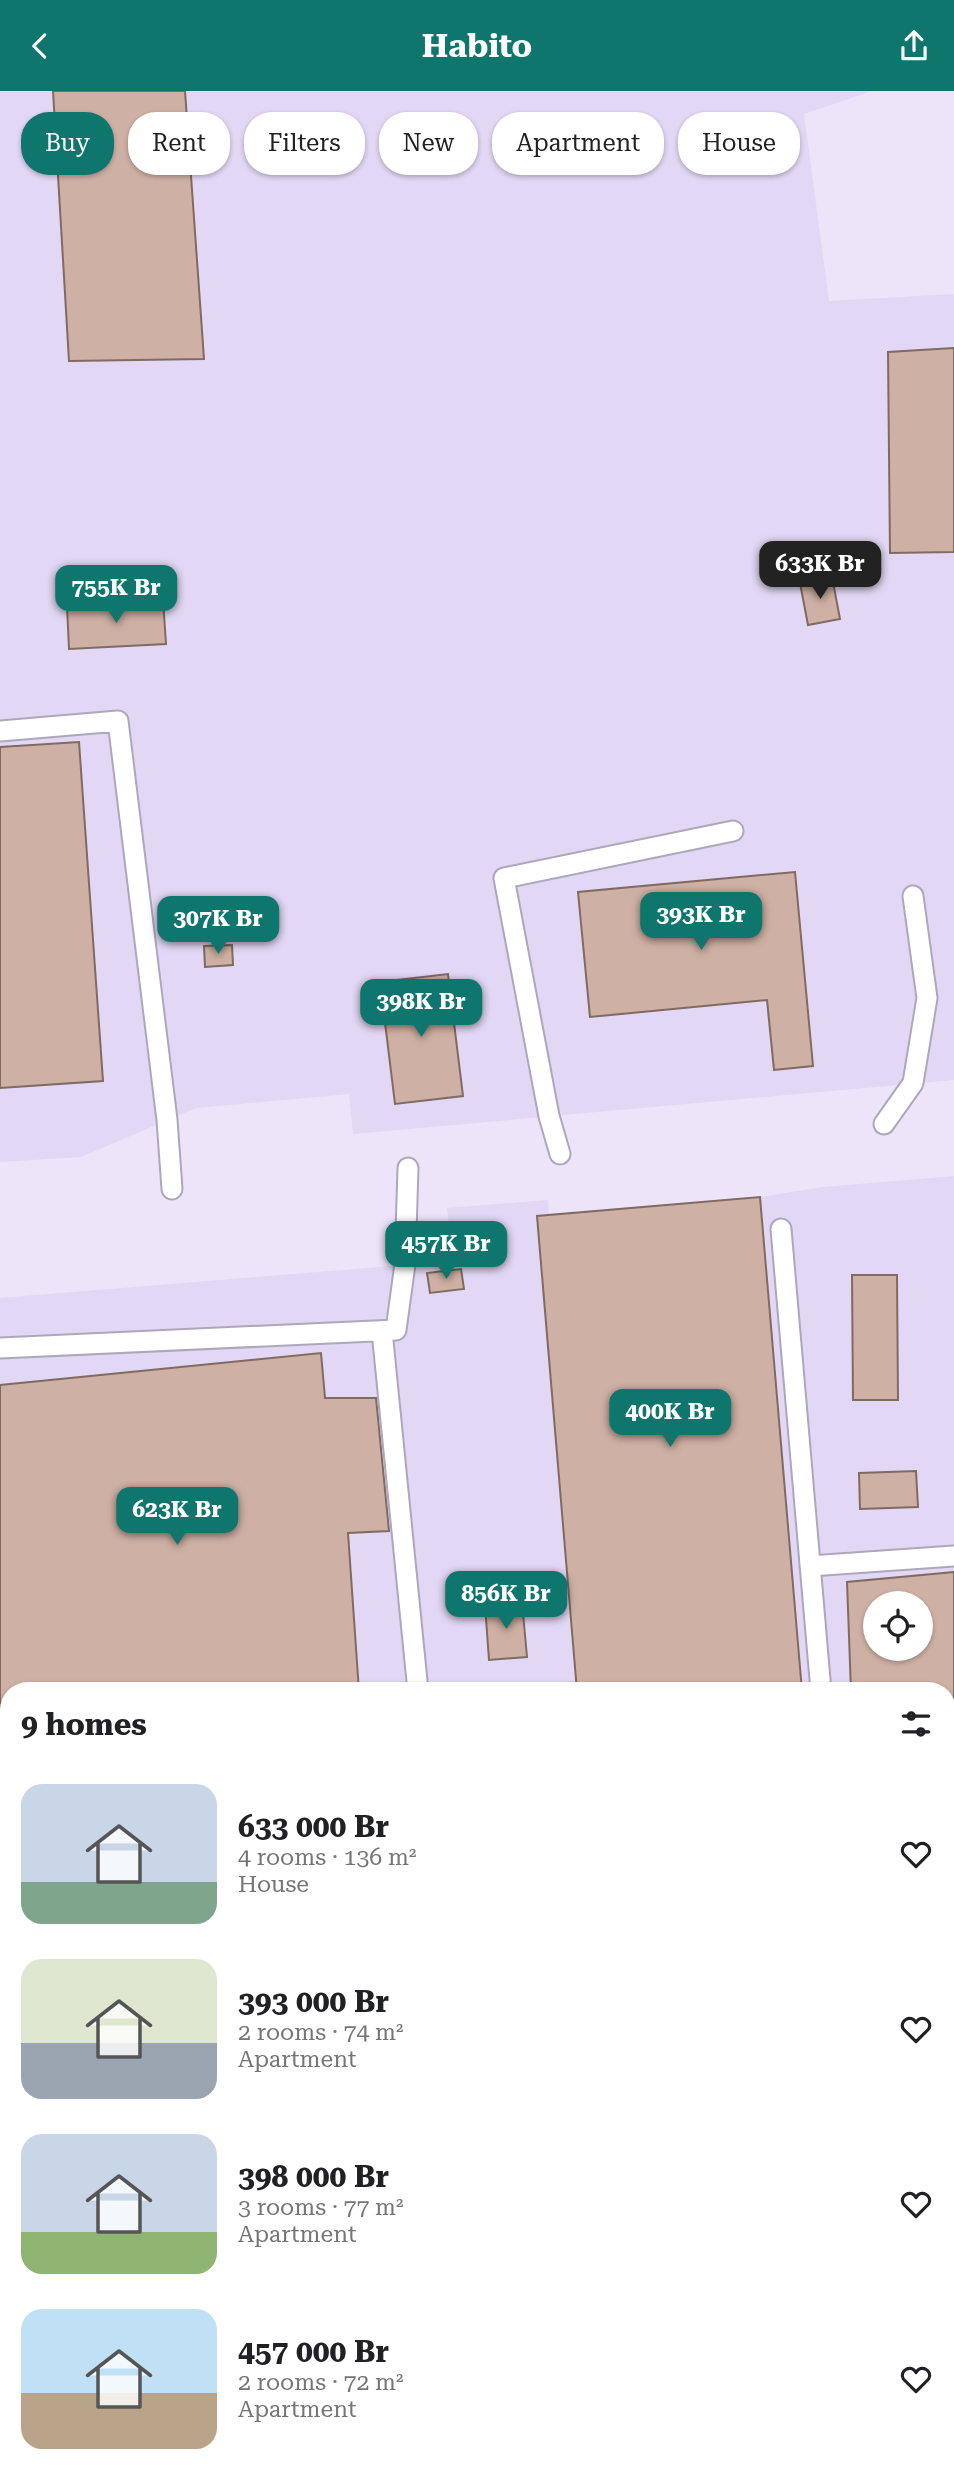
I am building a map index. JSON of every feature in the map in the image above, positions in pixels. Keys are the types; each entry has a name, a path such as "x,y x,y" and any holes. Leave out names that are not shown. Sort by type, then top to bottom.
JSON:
{"lane":[{"path":"0,731 118,721 167,1120 172,1189"},
{"path":"560,1154 549,1116 504,878 733,831"},
{"path":"884,1124 913,1083 927,997 913,896"},
{"path":"0,1349 396,1330 405,1264 408,1168"},
{"path":"781,1230 820,1682"},
{"path":"382,1331 417,1682"},
{"path":"810,1566 954,1556"}],"shaded area":[{"path":"0,91 872,91 804,114 829,301 954,294 954,1080 353,1134 349,1094 196,1108 81,1157 0,1162"},
{"path":"954,1176 954,1682 0,1682 0,1298 453,1261 447,1208 548,1200 549,1215 760,1197 823,1187"}],"building":[{"path":"53,91 185,91 186,112 128,112 128,175 191,175 204,359 69,361 58,175 114,175 114,112 54,112"},
{"path":"954,348 954,552 890,553 888,352"},
{"path":"832,577 840,619 808,625 800,583"},
{"path":"163,600 166,644 69,649 67,606"},
{"path":"79,742 103,1081 0,1088 0,747"},
{"path":"795,872 813,1066 774,1070 767,1000 590,1017 578,892"},
{"path":"232,945 233,965 205,967 204,946"},
{"path":"448,974 463,1096 395,1104 380,982"},
{"path":"760,1197 801,1682 576,1682 537,1216"},
{"path":"461,1269 464,1289 430,1293 427,1273"},
{"path":"852,1275 897,1275 898,1400 853,1400"},
{"path":"321,1353 325,1398 376,1398 389,1531 348,1533 358,1682 0,1682 0,1385"},
{"path":"916,1471 918,1507 860,1509 859,1473"},
{"path":"954,1572 954,1682 851,1682 847,1582"},
{"path":"522,1602 527,1657 489,1660 485,1605"}]}
